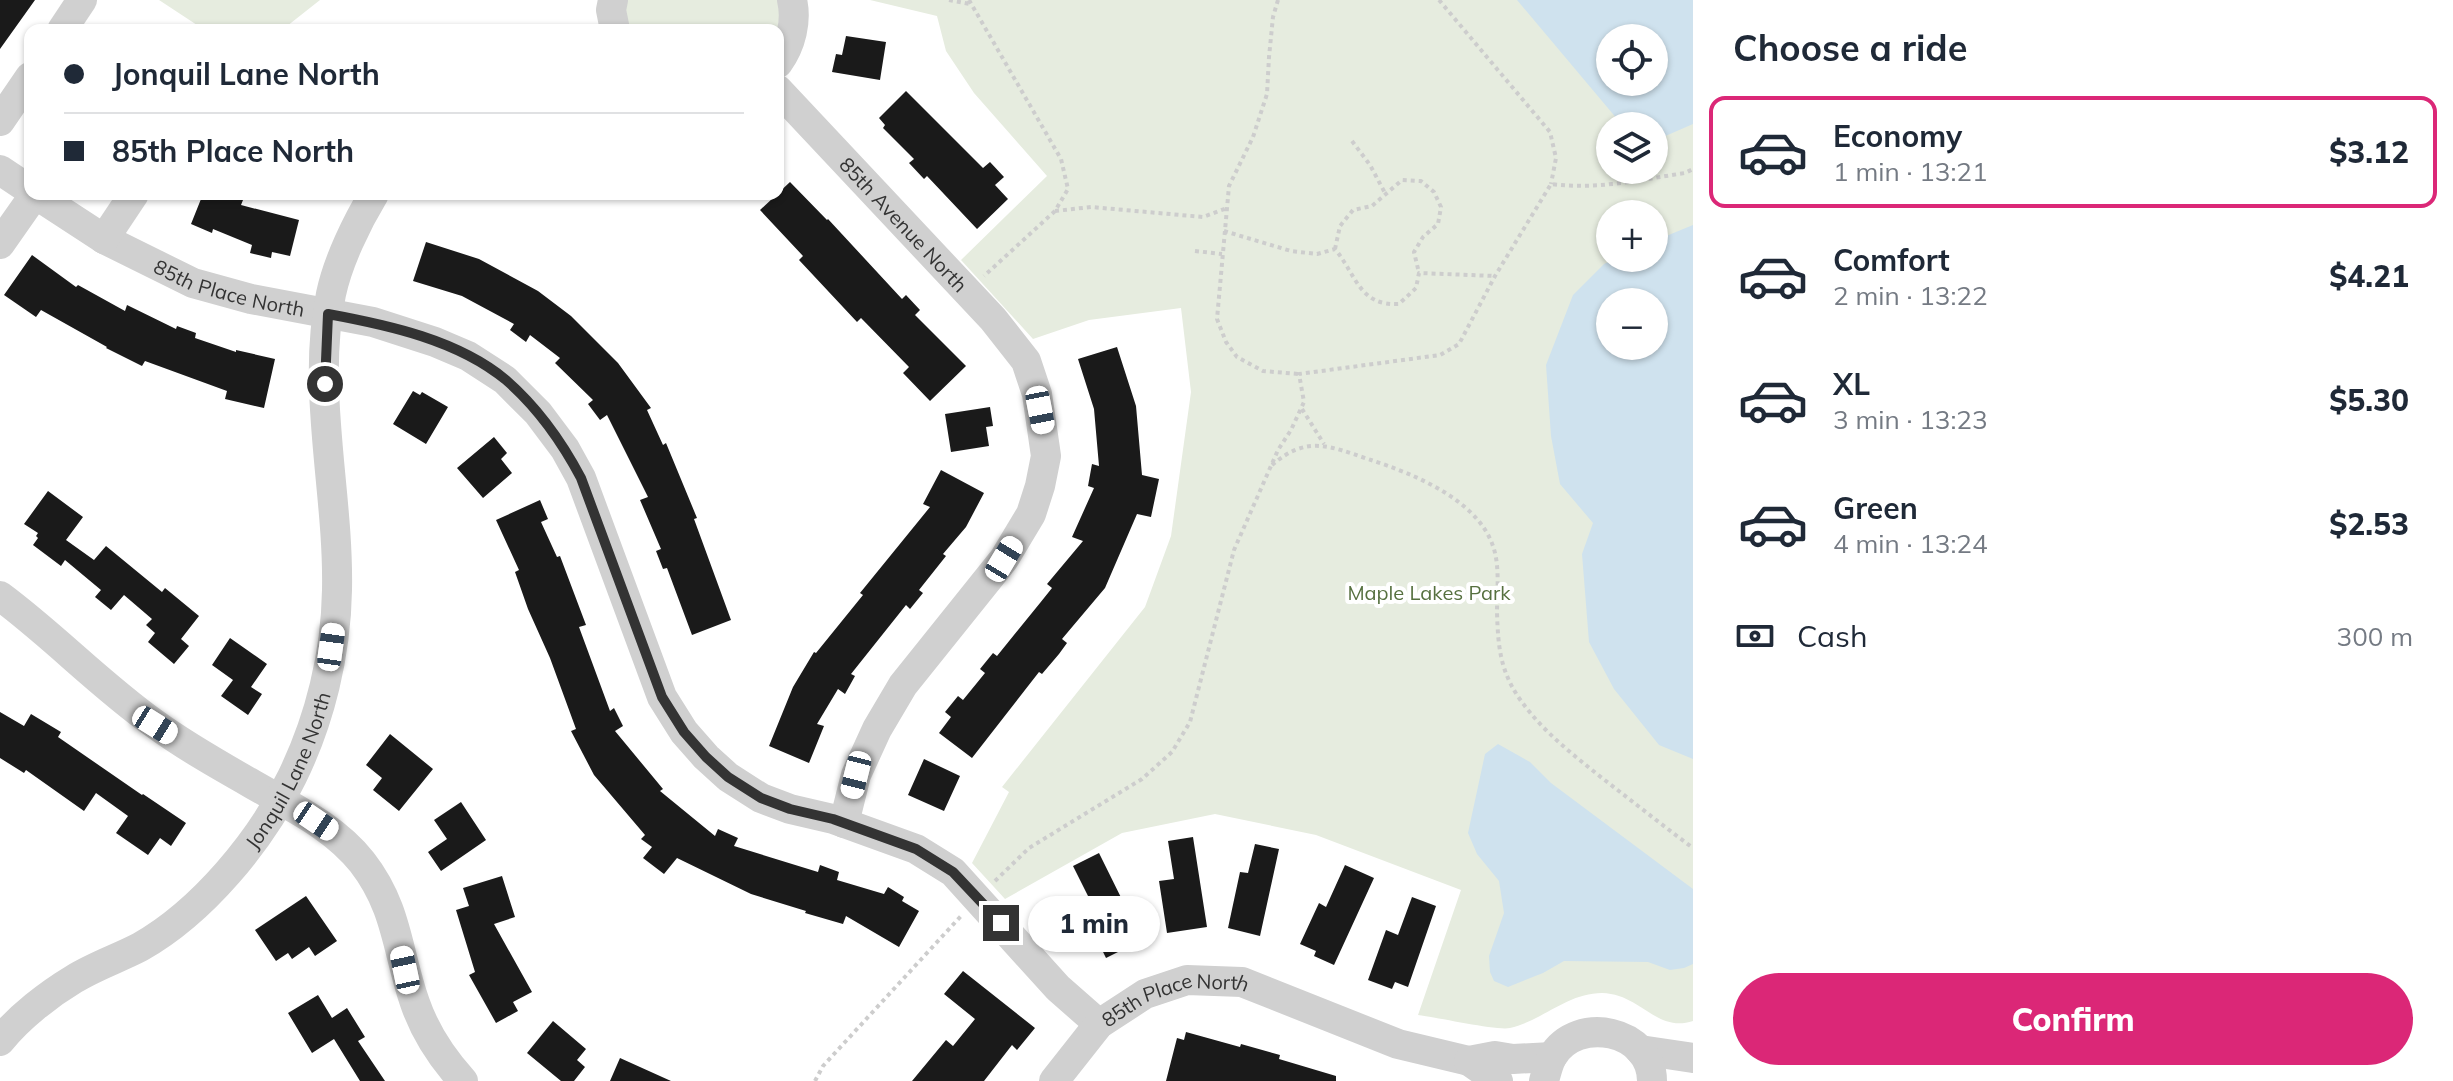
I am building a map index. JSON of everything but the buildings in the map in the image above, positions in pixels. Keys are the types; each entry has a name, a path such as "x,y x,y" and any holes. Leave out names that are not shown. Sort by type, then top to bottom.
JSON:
{"street":[{"path":"66,24 82,0"},
{"path":"613,0 614,24"},
{"path":"784,51 791,36 795,13 792,0"},
{"path":"0,121 24,86"},
{"name":"85th Avenue North","path":"784,96 968,291 1026,361 1037,394 1046,456 1031,514 1004,559 903,685 883,718 860,765 844,823"},
{"path":"0,170 24,186"},
{"path":"0,244 31,200"},
{"name":"85th Place North","path":"44,200 104,239 193,283 251,299 373,322 468,356 505,380 538,413 565,449 581,478 662,697 684,732 728,777 761,798 916,849 953,872 1058,988 1099,1024 1145,994 1187,980 1242,982 1398,1044 1469,1061 1498,1081"},
{"path":"104,239 130,200"},
{"name":"Jonquil Lane North","path":"0,1041 73,979 140,946 191,909 246,850 291,780 319,707 335,624 337,562 325,384 328,314 334,283 361,214 370,200"},
{"path":"0,596 38,624 155,725 336,835 362,862 382,893 396,925 416,1005 433,1041 463,1081"},
{"path":"1054,1081 1099,1024"},
{"path":"1548,1069 1570,1039 1594,1031 1620,1035 1640,1050 1652,1072 1652,1081"},
{"path":"1640,1050 1693,1058"},
{"name":"85th Place North","path":"1469,1061 1495,1056 1548,1069"}],"path":[{"path":"949,0 969,2 1061,159 1068,189 1055,211 968,291"},
{"path":"1278,0 1273,17 1267,94 1253,137 1229,186 1217,319 1226,342 1237,357 1263,371 1299,374 1440,355 1459,344 1495,276 1551,184 1556,158 1550,132 1439,0"},
{"path":"1352,141 1385,193"},
{"path":"1551,184 1580,188 1612,185 1693,169"},
{"path":"1402,180 1421,181 1434,192 1441,207 1438,224 1423,237 1414,252 1419,273 1416,288 1399,304 1382,305 1366,296 1335,249 1340,226 1353,210 1372,206 1402,180"},
{"path":"1055,211 1091,207 1203,217 1227,208"},
{"path":"1224,231 1291,251 1317,254 1335,249"},
{"path":"1195,251 1222,254"},
{"path":"1419,273 1495,276"},
{"path":"815,1081 823,1066 977,898 1029,848 1142,779 1172,752 1190,722 1234,550 1304,402 1299,374"},
{"path":"1301,408 1324,444"},
{"path":"1271,467 1292,452 1324,444 1411,473 1464,507 1486,533 1496,557 1498,648 1508,680 1520,699 1550,737 1693,848"}],"green space":[{"path":"159,0 320,0 290,24 195,24"},
{"path":"625,0 781,0 779,24 627,24"},
{"name":"Maple Lakes Park","path":"870,0 1693,0 1693,1021 1669,1022 1627,999 1602,993 1577,997 1510,1028 1418,1015 1461,890 1316,835 1215,814 1122,833 1005,899 972,863 1009,792 1002,787 1145,607 1171,536 1191,392 1181,308 1089,320 1033,339 961,260 1047,176 974,93 946,51 937,16"}],"water":[{"path":"1517,0 1693,0 1693,124 1668,135 1668,112 1611,112 1598,96 1668,96 1668,24 1596,24 1596,94"},
{"path":"1693,225 1693,759 1659,745 1614,689 1589,642 1582,554 1593,523 1560,484 1551,436 1546,365 1573,295 1596,272 1668,272 1668,235"},
{"path":"1498,744 1530,762 1551,783 1693,889 1693,964 1670,970 1648,962 1564,961 1508,987 1494,981 1489,956 1504,913 1499,881 1477,854 1468,833 1485,754"}],"route":[{"path":"325,384 328,314 373,322 435,342 468,356 505,380 538,413 565,449 581,478 662,697 684,732 706,757 728,777 761,798 790,809 833,819 916,849 953,872 1001,923"}]}
